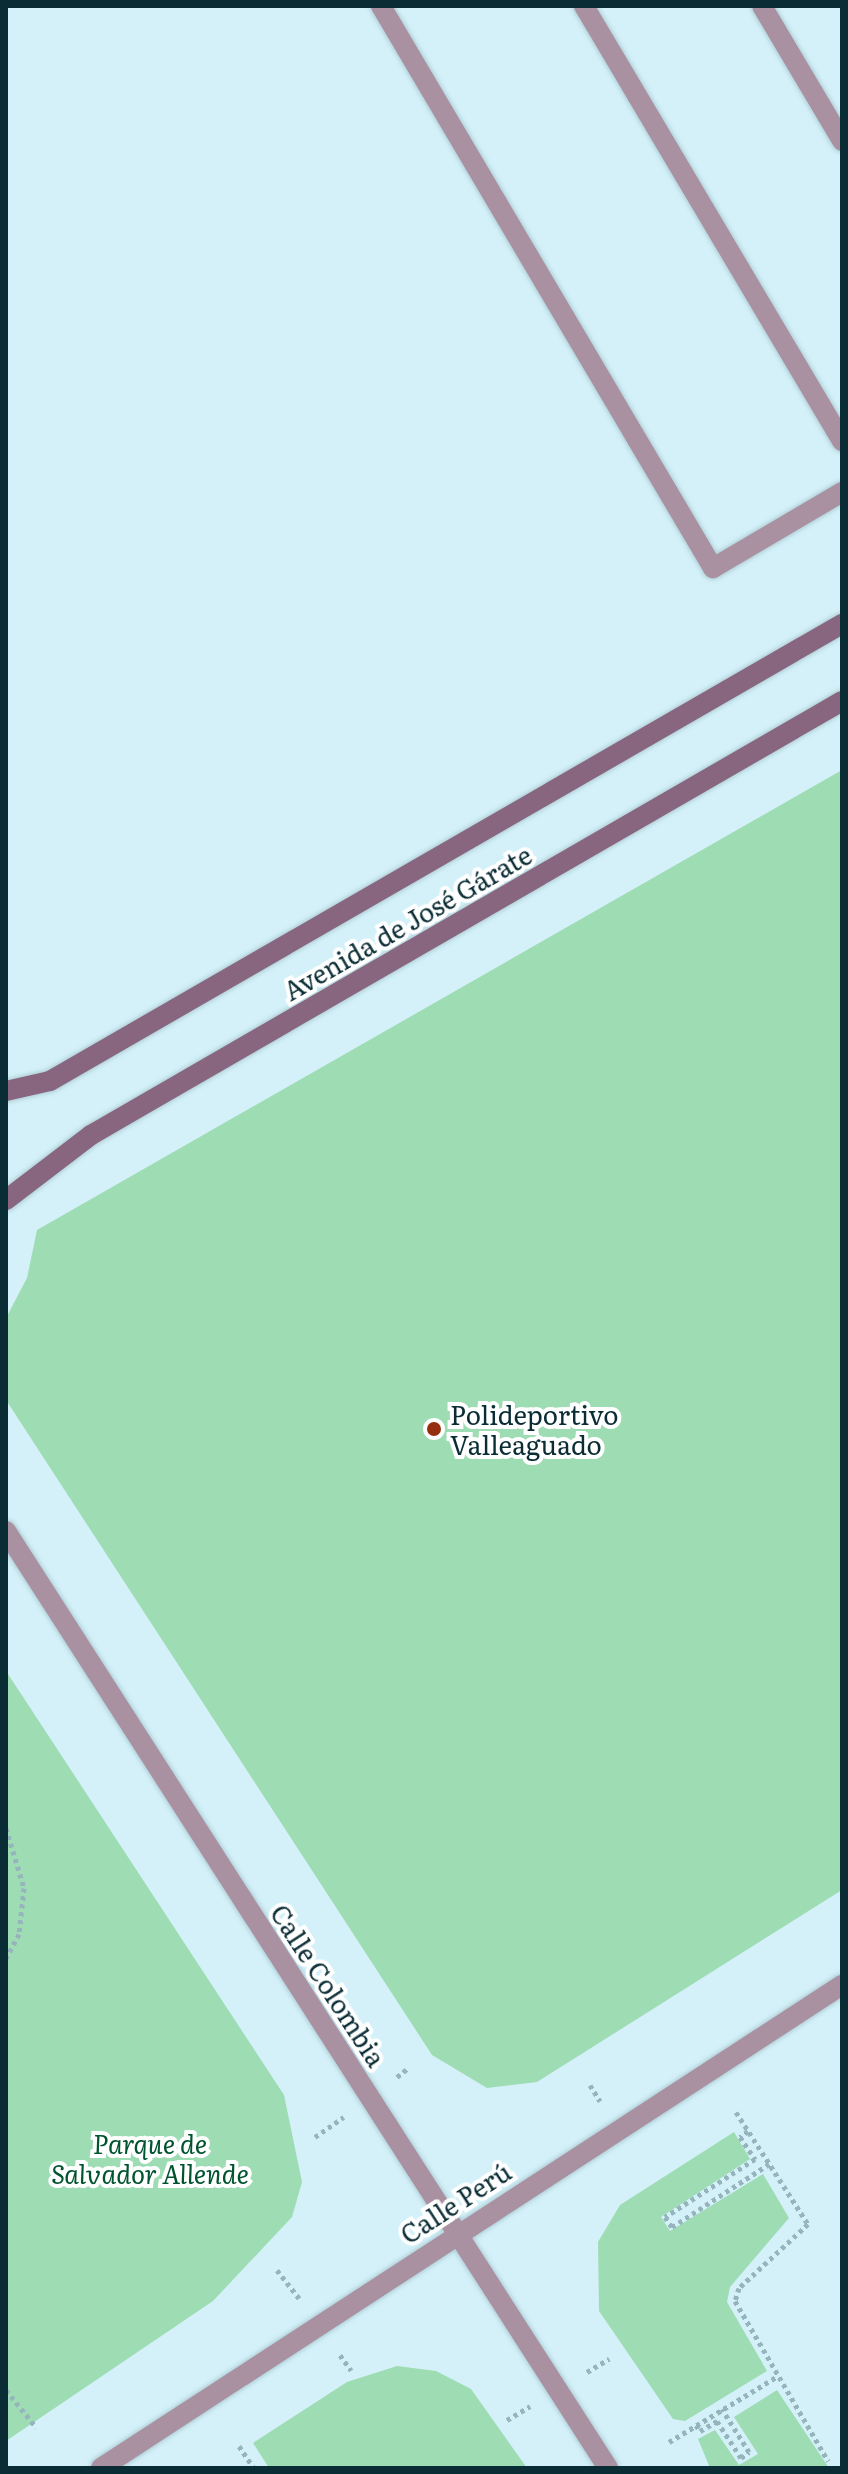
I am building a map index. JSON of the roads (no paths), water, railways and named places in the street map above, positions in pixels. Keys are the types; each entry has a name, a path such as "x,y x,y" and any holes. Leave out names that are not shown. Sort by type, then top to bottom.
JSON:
{"main road":[{"name":"Avenida de José Gárate","path":"6,1091 50,1081 842,624"},
{"name":"Avenida de José Gárate","path":"6,1200 91,1135 842,701"}],"street":[{"path":"381,6 713,568 842,492"},
{"path":"584,6 842,441"},
{"path":"762,6 842,141"},
{"name":"Calle Colombia","path":"6,1531 608,2468"},
{"name":"Calle Perú","path":"101,2468 456,2232 842,1985"}],"place":[{"name":"Polideportivo Valleaguado","path":"434,1429"}],"park label":[{"name":"Parque de Salvador Allende","path":"150,2158"}]}
